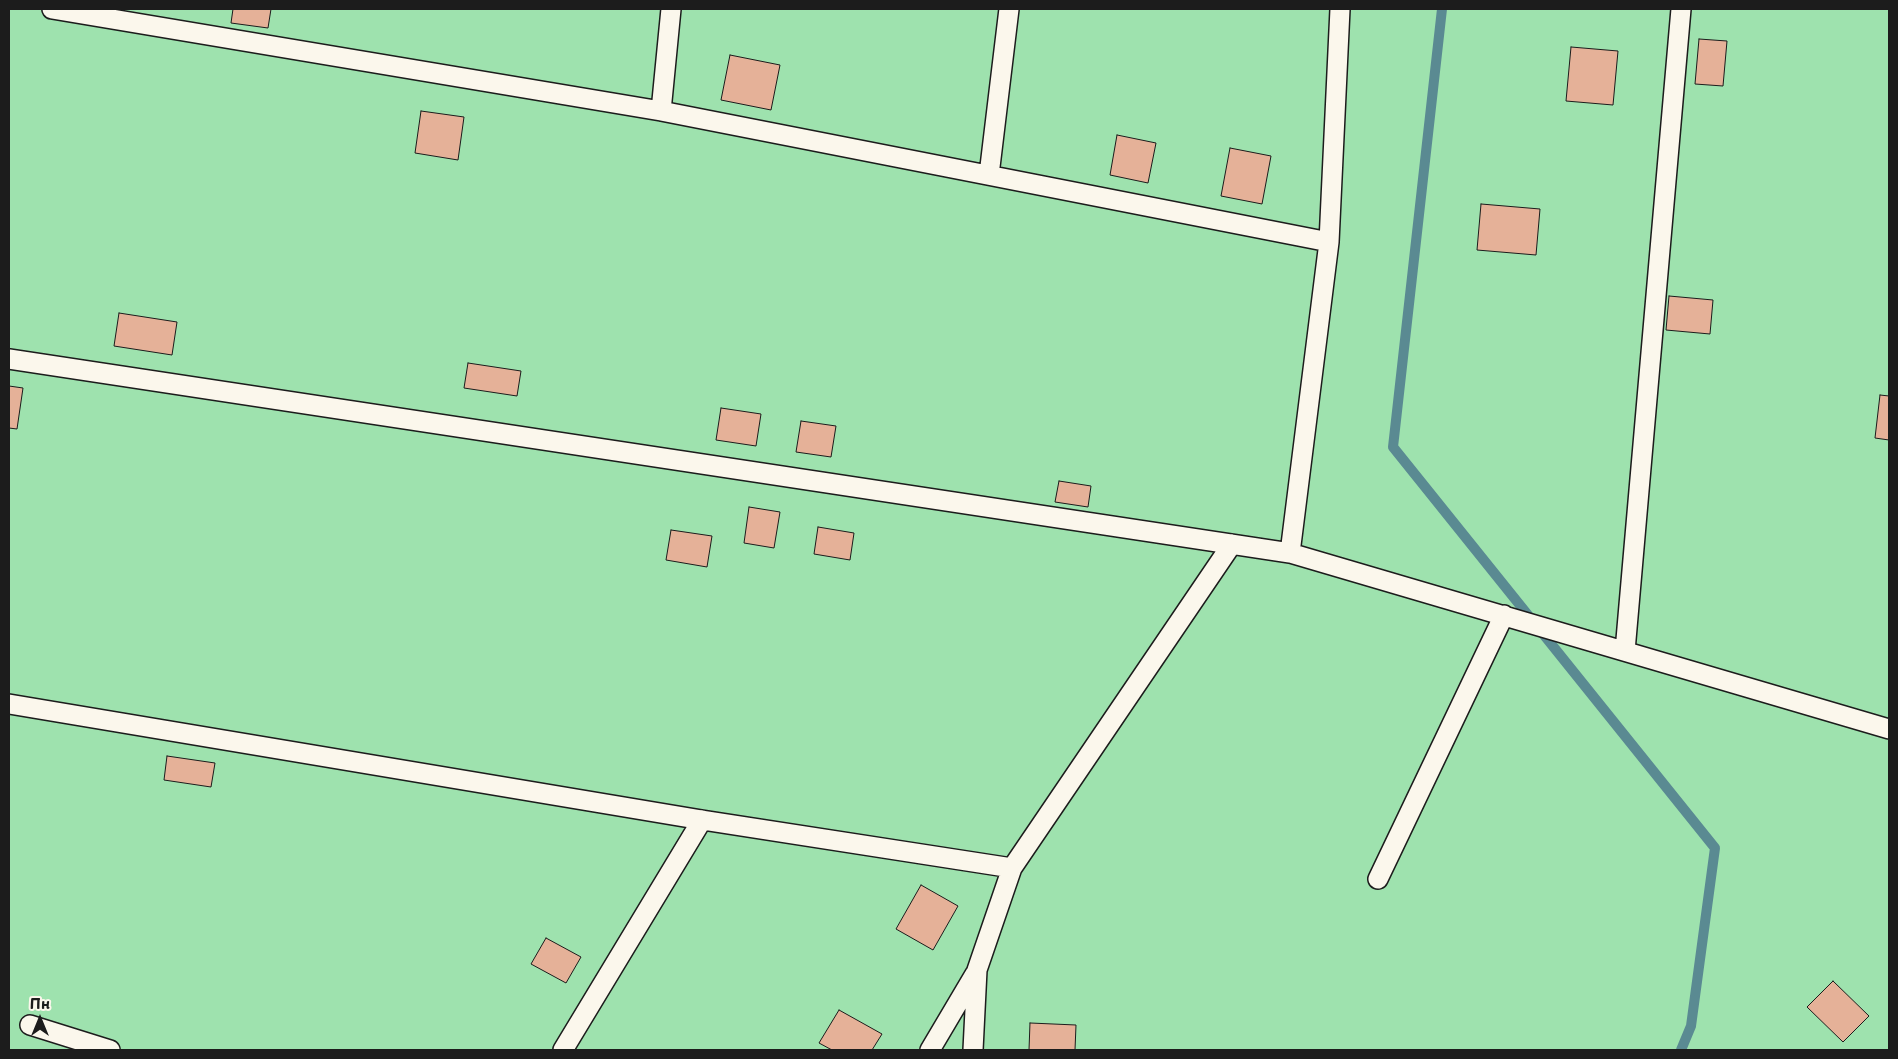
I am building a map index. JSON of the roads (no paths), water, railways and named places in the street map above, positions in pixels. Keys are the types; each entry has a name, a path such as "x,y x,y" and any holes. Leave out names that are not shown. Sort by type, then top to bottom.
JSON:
{"lane":[{"path":"52,9 661,111 1329,242"},
{"path":"661,111 671,9"},
{"path":"989,175 1009,9"},
{"path":"1290,553 1329,242 1340,9"},
{"path":"1625,651 1680,9"},
{"path":"9,359 1290,553 1889,729"},
{"path":"930,1050 977,970 1012,868 1232,544"},
{"path":"1378,879 1504,615"},
{"path":"9,704 702,820 1012,868"},
{"path":"563,1050 702,820"},
{"path":"973,1050 977,970"},
{"path":"30,1025 110,1050"}],"waterway":[{"path":"1442,9 1393,447 1715,848 1691,1026 1681,1050"}]}
